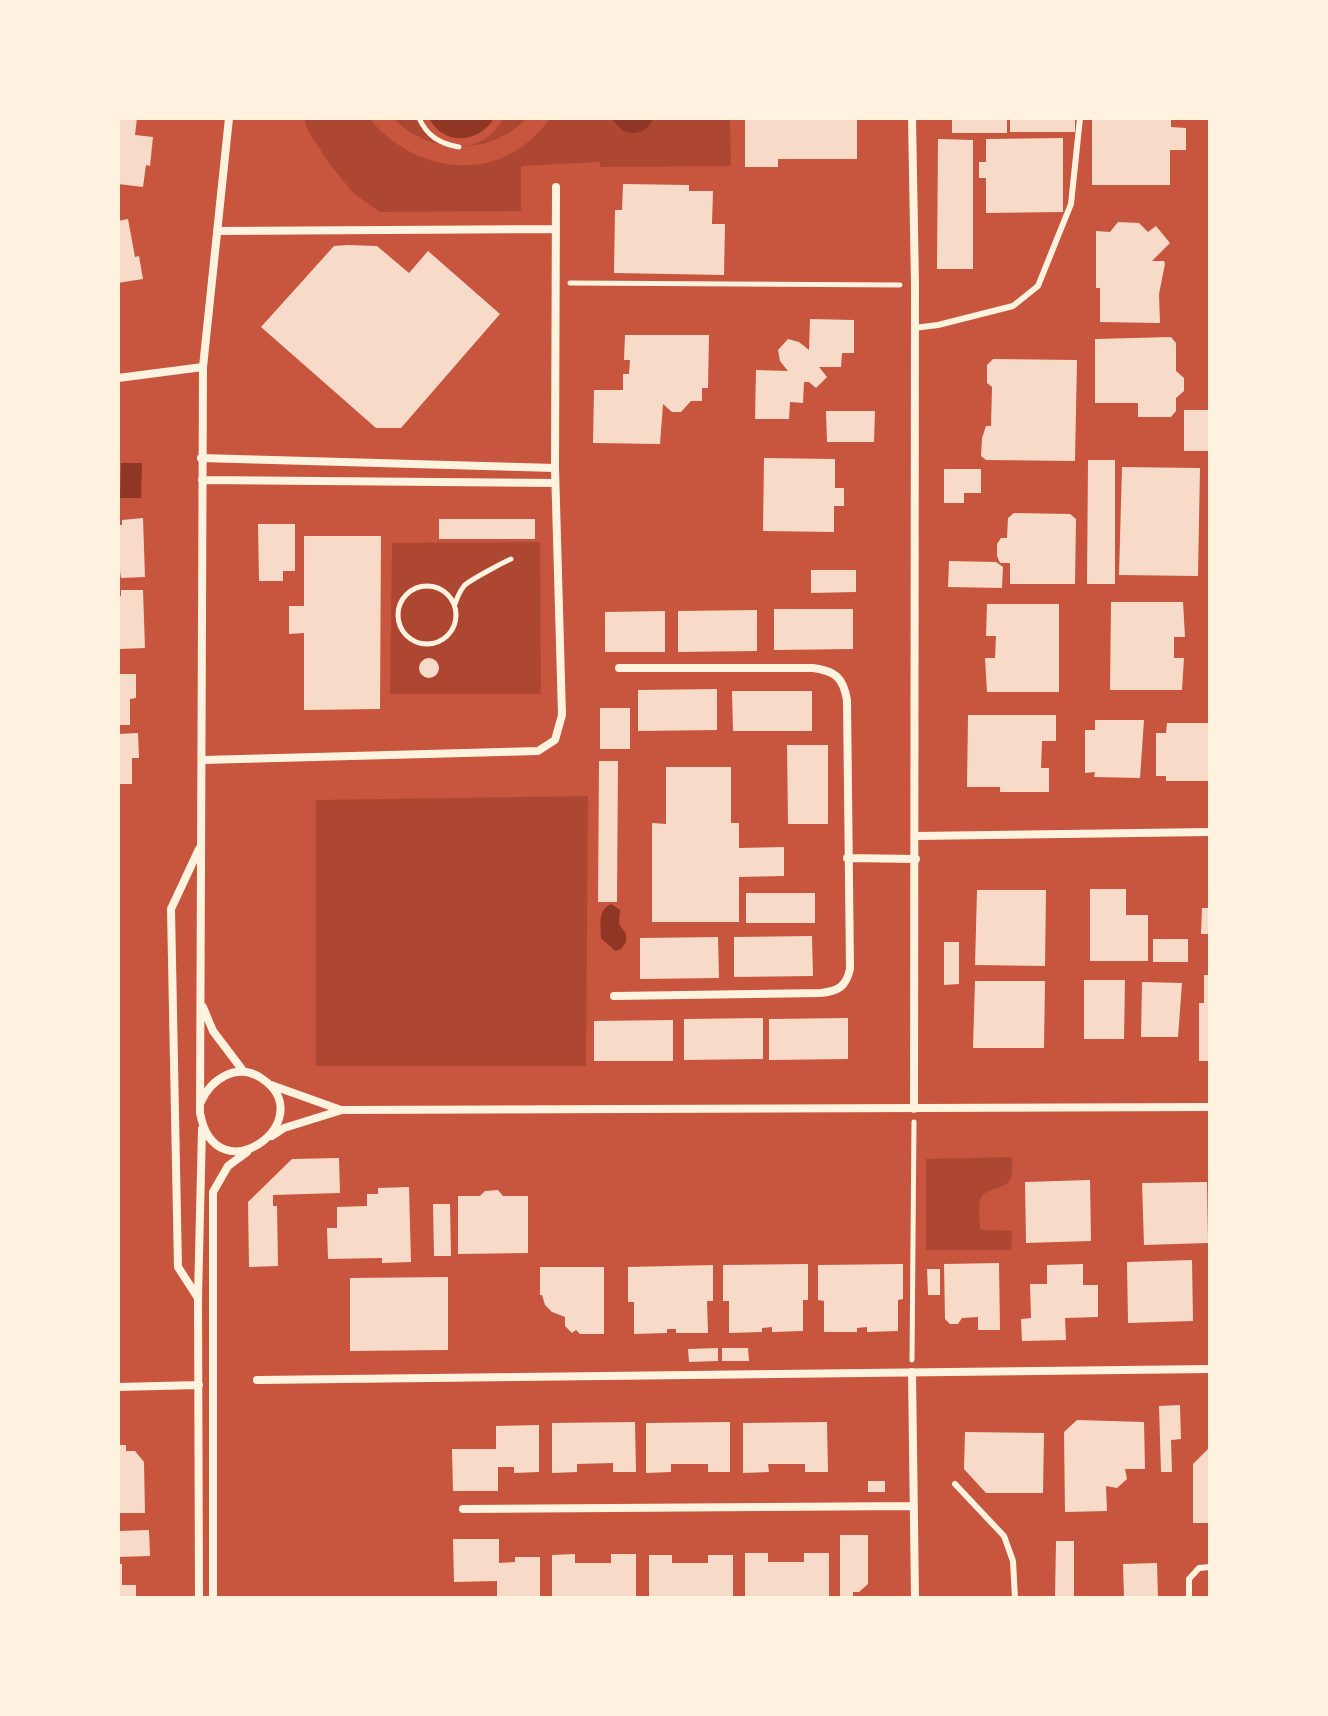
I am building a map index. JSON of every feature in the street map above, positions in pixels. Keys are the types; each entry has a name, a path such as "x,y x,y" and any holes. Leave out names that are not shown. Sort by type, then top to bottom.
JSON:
{"street":[{"path":"199,1598 198,1298 203,760 201,458 203,367 229,118"},
{"path":"912,118 915,285 914,1109"},
{"path":"203,760 538,751 555,740 562,715 555,483 556,187"},
{"path":"217,231 556,229"},
{"path":"118,378 203,367"},
{"path":"201,458 555,468"},
{"path":"202,480 555,483"},
{"path":"614,996 836,991 847,980 850,969 847,700 844,683 837,674 813,668 619,668"},
{"path":"916,836 1210,832"},
{"path":"198,1298 178,1267 171,909 201,844"},
{"path":"847,858 916,859"},
{"path":"201,1002 213,1031 244,1072"},
{"path":"201,1102 206,1092 222,1077 244,1072 342,1110"},
{"path":"267,1140 274,1132 279,1112 279,1102 269,1084"},
{"path":"213,1598 213,1192 228,1166 284,1128 342,1110 1210,1107"},
{"path":"202,1124 206,1133 221,1147 250,1150"},
{"path":"257,1380 1210,1369"},
{"path":"912,1372 915,1598"},
{"path":"118,1387 199,1385"},
{"path":"463,1509 913,1506"}],"lane":[{"path":"914,328 1013,306 1038,286 1071,204 1080,118"},
{"path":"955,1484 1004,1536 1013,1561 1015,1598"},
{"path":"1189,1598 1189,1579 1199,1568 1210,1567"}],"path":[{"path":"419,118 435,139 459,147"},
{"path":"557,283 915,285"},
{"path":"454,605 441,590 420,587 402,600 399,622 412,640 434,643 451,629 456,615 454,605 467,582 511,559"},
{"path":"912,1372 914,1109"}],"shaded area":[{"path":"304,118 369,118 389,138 411,152 435,162 460,165 485,163 509,155 531,140 550,118 730,118 731,166 600,167 600,162 521,166 521,211 380,212 353,193 308,131"},
{"path":"393,118 419,118 430,135 450,145 461,146 442,145 424,139"},
{"path":"429,118 494,118 479,133 461,138 443,133"},
{"path":"503,118 527,118 512,130 496,139 462,146 489,136"},
{"path":"612,118 654,118 645,129 633,133 621,129"},
{"path":"121,463 142,463 141,498 120,498"},
{"path":"540,542 541,694 390,694 392,543"},
{"path":"588,796 586,1066 316,1066 316,800"},
{"path":"611,904 620,910 619,924 626,934 626,942 615,951 601,938 602,914"},
{"path":"1012,1157 1012,1175 1008,1183 983,1194 979,1203 980,1228 1012,1231 1011,1250 926,1250 926,1159"}],"building":[{"path":"118,118 137,118 135,135 153,137 150,166 146,165 143,187 118,184"},
{"path":"745,118 857,118 857,159 778,159 778,167 745,167"},
{"path":"952,118 1007,118 1007,133 952,133"},
{"path":"1010,118 1075,118 1075,132 1010,132"},
{"path":"1092,118 1171,118 1171,127 1186,128 1186,150 1170,150 1170,185 1092,185"},
{"path":"1063,138 1063,212 986,213 986,178 979,178 979,162 986,162 986,139"},
{"path":"938,139 973,140 973,269 937,269"},
{"path":"623,184 689,185 689,191 713,191 712,224 725,224 724,275 614,273 615,210 622,210"},
{"path":"128,219 135,257 139,256 143,279 118,283 118,221"},
{"path":"1118,222 1139,223 1148,232 1156,226 1170,243 1152,261 1164,261 1165,264 1159,294 1160,323 1100,322 1100,288 1096,288 1096,231 1110,232"},
{"path":"334,246 377,246 409,273 428,251 500,314 401,428 376,428 261,327"},
{"path":"810,319 854,320 854,353 842,353 841,367 819,367 827,377 816,388 804,382 803,403 790,402 789,419 755,419 756,370 788,371 780,361 778,350 788,339 799,342 809,350"},
{"path":"625,335 709,335 708,388 702,388 702,401 691,401 681,412 672,412 663,404 660,444 593,443 594,390 623,390 623,374 629,374 630,360 624,360"},
{"path":"1171,337 1176,343 1176,371 1184,378 1184,391 1176,398 1176,411 1171,417 1138,417 1138,403 1095,403 1095,339"},
{"path":"993,359 1077,360 1075,461 986,460 981,456 986,426 991,426 992,387 987,383 987,365"},
{"path":"1184,410 1210,410 1210,451 1184,451"},
{"path":"826,411 875,411 874,442 827,442"},
{"path":"764,458 835,459 835,488 844,488 844,506 834,506 834,532 763,531"},
{"path":"1088,460 1115,460 1115,584 1087,584"},
{"path":"1122,467 1200,468 1198,576 1119,575"},
{"path":"944,469 981,469 981,493 964,493 964,503 944,503"},
{"path":"1014,513 1070,514 1076,519 1075,584 1010,584 1010,563 1000,563 997,544 1001,538 1007,538 1008,518"},
{"path":"143,518 145,577 121,578 118,571 118,525 122,525 122,520"},
{"path":"439,519 535,519 535,539 439,539"},
{"path":"258,524 295,524 295,571 283,571 283,581 259,581"},
{"path":"304,536 381,536 380,709 304,710 304,633 289,634 289,606 304,606"},
{"path":"949,561 996,562 1003,567 1002,588 948,587"},
{"path":"811,570 856,570 856,592 811,593"},
{"path":"121,590 143,590 145,648 120,649 118,596 121,596"},
{"path":"1111,602 1183,602 1185,637 1174,637 1174,658 1184,658 1182,690 1110,690"},
{"path":"987,604 1059,604 1059,692 987,692 985,658 995,658 996,636 986,636"},
{"path":"774,609 853,609 853,649 774,650"},
{"path":"757,610 757,651 678,652 678,611"},
{"path":"665,611 665,652 605,652 605,612"},
{"path":"425,658 433,658 439,668 433,678 425,678 419,672 419,664"},
{"path":"118,674 136,674 136,698 130,699 130,725 118,725"},
{"path":"717,689 717,730 638,731 638,690"},
{"path":"732,691 812,691 812,731 733,731"},
{"path":"600,708 630,708 630,749 600,749"},
{"path":"968,715 1056,715 1056,741 1042,741 1041,768 1049,768 1049,792 1000,792 1000,787 967,787"},
{"path":"1095,720 1144,720 1140,778 1094,777 1095,772 1085,773 1085,730 1095,730"},
{"path":"1167,723 1210,723 1210,781 1166,781 1166,776 1156,776 1156,733 1166,733"},
{"path":"138,733 139,758 132,758 132,784 118,784 118,734"},
{"path":"787,745 828,745 828,824 788,824"},
{"path":"599,761 618,761 617,902 598,902"},
{"path":"666,767 731,767 731,823 739,823 739,848 784,847 784,876 739,877 739,922 652,922 652,823 666,824"},
{"path":"1090,889 1126,889 1126,915 1148,915 1148,961 1090,961"},
{"path":"977,890 1046,890 1045,966 975,965"},
{"path":"746,893 815,893 815,923 746,923"},
{"path":"1202,908 1210,908 1210,934 1201,934"},
{"path":"812,936 813,976 734,977 734,937"},
{"path":"718,937 719,978 640,979 640,938"},
{"path":"1153,939 1188,939 1188,962 1153,962"},
{"path":"944,942 959,942 959,984 944,985"},
{"path":"1204,975 1210,975 1210,1061 1199,1061 1199,1003 1204,1003"},
{"path":"1084,980 1125,980 1124,1039 1084,1039"},
{"path":"975,981 1045,981 1044,1048 973,1048"},
{"path":"1142,982 1182,983 1178,1037 1141,1037"},
{"path":"763,1018 763,1059 684,1060 684,1019"},
{"path":"848,1018 848,1059 769,1060 769,1019"},
{"path":"673,1020 673,1061 594,1061 594,1021"},
{"path":"339,1158 340,1193 273,1195 273,1206 277,1206 278,1266 249,1267 248,1202 292,1159"},
{"path":"1090,1180 1091,1241 1026,1243 1025,1182"},
{"path":"1207,1182 1208,1243 1144,1245 1142,1183"},
{"path":"409,1187 411,1262 382,1263 382,1258 328,1259 327,1228 337,1228 337,1207 367,1206 367,1194 378,1194 378,1188"},
{"path":"498,1190 503,1196 528,1196 528,1253 458,1254 458,1196 480,1196 485,1191"},
{"path":"433,1204 450,1204 451,1256 434,1256"},
{"path":"1192,1260 1193,1321 1128,1323 1127,1262"},
{"path":"999,1263 1000,1330 978,1330 978,1317 962,1318 958,1324 950,1324 945,1319 944,1264"},
{"path":"808,1264 808,1300 803,1300 803,1331 772,1332 772,1327 762,1328 762,1332 729,1333 729,1301 723,1301 723,1265"},
{"path":"903,1264 903,1299 898,1300 898,1331 867,1332 867,1327 857,1328 857,1332 824,1332 824,1301 818,1300 818,1265"},
{"path":"1083,1264 1083,1285 1098,1285 1098,1317 1065,1318 1066,1340 1022,1341 1021,1319 1031,1318 1030,1284 1047,1284 1047,1265"},
{"path":"713,1265 713,1301 707,1301 708,1333 676,1333 676,1329 667,1329 667,1333 634,1334 634,1302 628,1302 628,1267"},
{"path":"540,1267 604,1267 604,1334 580,1334 576,1330 572,1333 565,1326 565,1317 552,1312 540,1295"},
{"path":"927,1269 940,1269 940,1295 928,1295"},
{"path":"448,1277 448,1350 350,1351 350,1278"},
{"path":"718,1348 718,1361 689,1362 688,1349"},
{"path":"722,1348 748,1348 749,1361 722,1361"},
{"path":"1180,1405 1181,1439 1171,1440 1172,1472 1161,1472 1159,1406"},
{"path":"1077,1420 1144,1422 1145,1469 1125,1469 1127,1479 1117,1488 1106,1486 1107,1511 1065,1512 1064,1432"},
{"path":"635,1422 636,1472 613,1472 613,1463 577,1464 577,1472 552,1473 552,1423"},
{"path":"730,1422 730,1472 708,1472 708,1464 671,1464 671,1472 646,1473 646,1423"},
{"path":"827,1422 828,1472 805,1472 805,1464 768,1464 769,1472 743,1473 743,1423"},
{"path":"539,1425 539,1472 514,1473 514,1467 498,1467 498,1491 453,1491 452,1449 496,1449 496,1426"},
{"path":"965,1432 1044,1433 1043,1493 986,1493 964,1469"},
{"path":"118,1445 126,1445 126,1451 135,1451 144,1462 145,1513 118,1513"},
{"path":"1210,1447 1210,1523 1193,1523 1193,1464"},
{"path":"868,1481 885,1481 885,1492 868,1492"},
{"path":"149,1530 150,1556 118,1557 118,1531"},
{"path":"840,1535 868,1535 868,1584 859,1592 853,1592 853,1598 840,1598"},
{"path":"453,1539 499,1539 499,1563 515,1562 515,1557 540,1557 540,1598 497,1598 497,1581 454,1582"},
{"path":"1056,1541 1074,1541 1074,1598 1055,1598"},
{"path":"745,1553 768,1553 768,1562 804,1562 804,1553 829,1553 829,1598 745,1598"},
{"path":"575,1554 575,1563 611,1563 611,1554 636,1554 636,1598 552,1598 552,1555"},
{"path":"649,1555 672,1555 672,1563 708,1563 708,1555 733,1555 733,1598 649,1598"},
{"path":"1157,1563 1158,1598 1124,1598 1123,1564"},
{"path":"118,1564 122,1564 122,1585 136,1585 136,1598 118,1598"}]}
